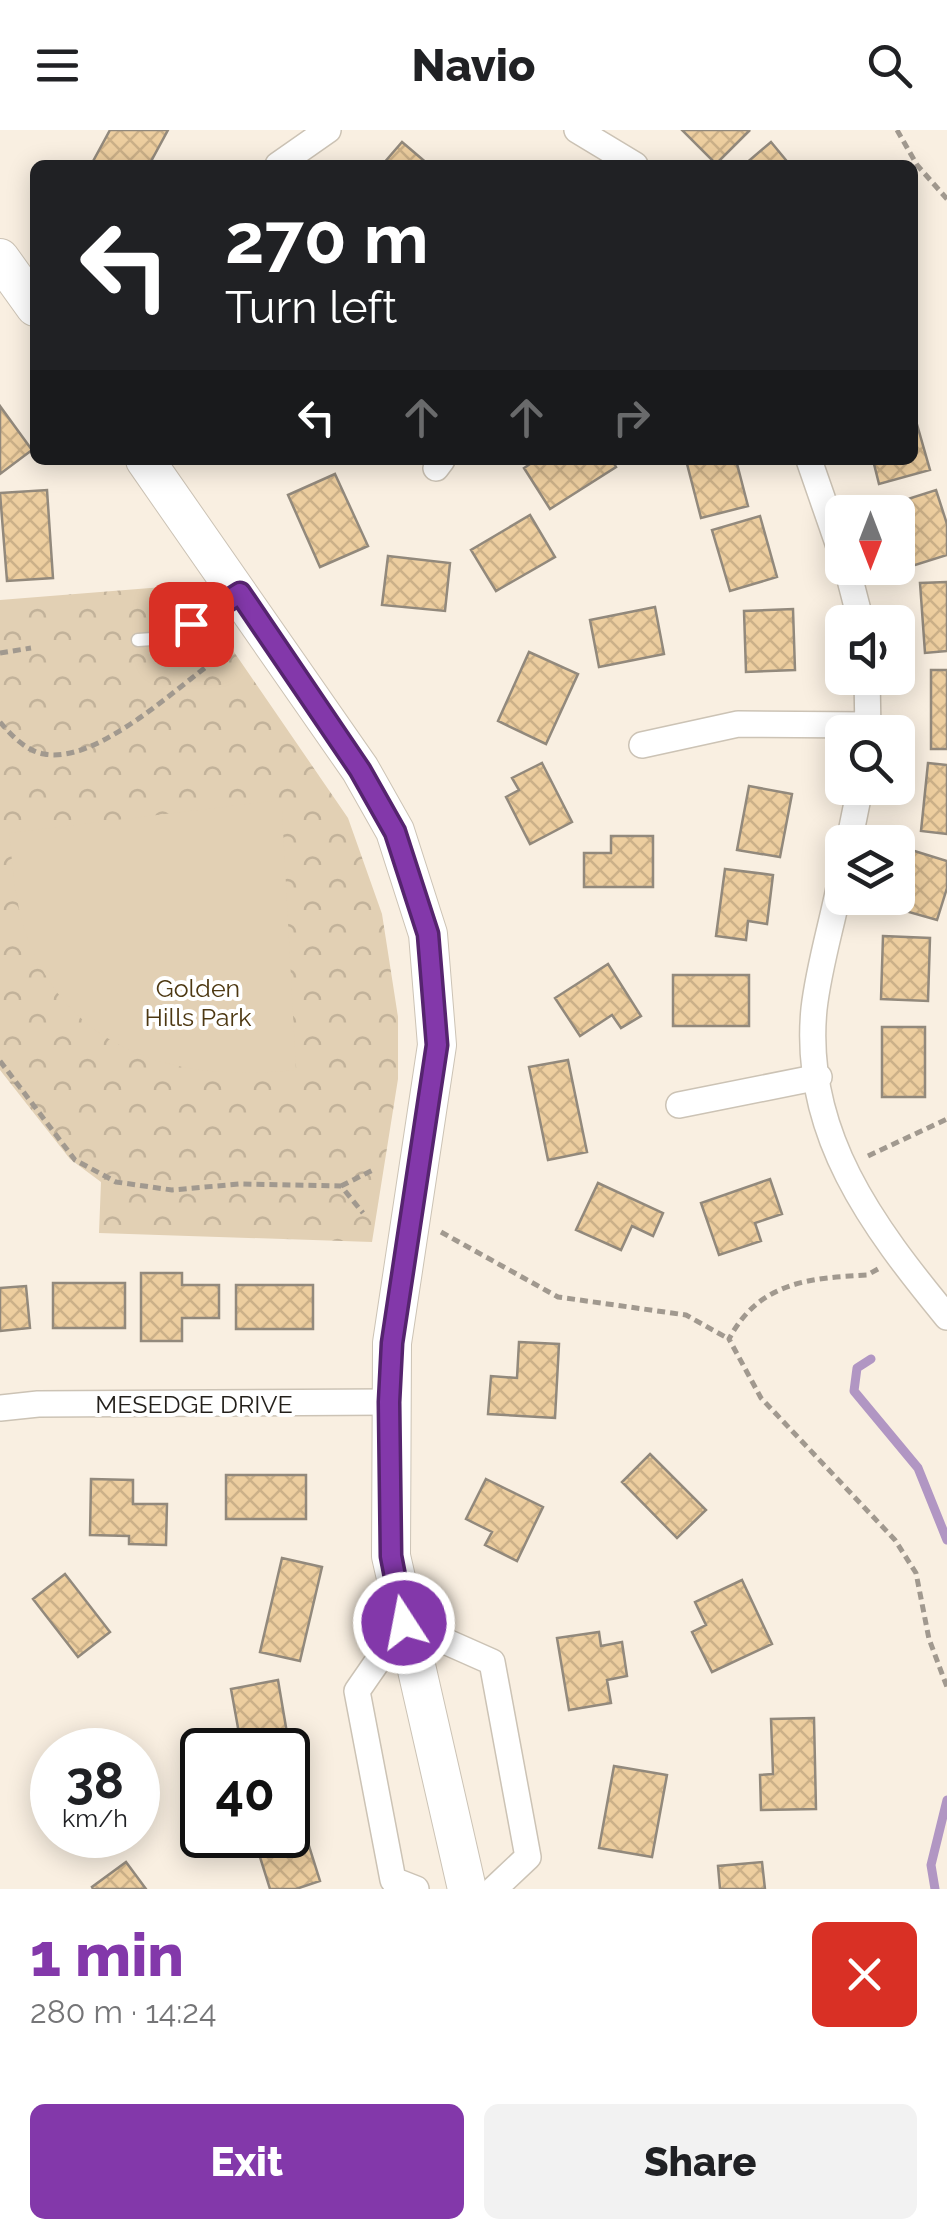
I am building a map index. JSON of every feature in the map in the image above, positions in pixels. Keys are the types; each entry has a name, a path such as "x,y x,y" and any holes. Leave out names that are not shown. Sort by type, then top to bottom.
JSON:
{"street":[{"path":"285,160 328,130"},
{"path":"577,130 627,160"},
{"path":"3,270 30,301"},
{"path":"149,465 360,770 395,832 428,934 437,1045 392,1343 391,1556 467,1889"},
{"path":"812,465 825,504"},
{"path":"642,744 738,724 825,727"},
{"path":"833,915 814,1008 819,1077 841,1168 898,1258 947,1317"},
{"path":"679,1105 819,1077"},
{"name":"MESEDGE DRIVE","path":"0,1408 38,1404 389,1402"},
{"path":"404,1623 356,1691 393,1880 416,1889"},
{"path":"404,1623 492,1662 528,1856 494,1889"}],"lane":[{"path":"138,640 167,638 240,593"}],"path":[{"path":"896,130 913,160"},
{"path":"918,167 947,199"},
{"path":"0,654 30,648"},
{"path":"0,724 42,754 70,754 98,745 218,658"},
{"path":"0,1061 75,1160 116,1182 172,1190 239,1184 341,1186 373,1170"},
{"path":"841,1168 947,1119"},
{"path":"341,1186 363,1214"},
{"path":"412,1216 558,1297 686,1315 728,1339 762,1398 895,1540 916,1573 929,1639 947,1687"},
{"path":"728,1339 740,1318 787,1283 868,1276 898,1258"}],"green space":[{"name":"Golden Hills Park","path":"188,585 348,818 382,914 398,1017 398,1079 372,1242 99,1233 101,1182 70,1159 0,1070 0,600"},
{"path":"272,801 282,811 296,1070 254,1073 173,1065 103,1036 74,1011 48,980 28,940 17,900 9,833"}],"building":[{"path":"110,130 168,130 152,160 94,160"},
{"path":"682,130 749,131 720,160 712,160"},
{"path":"402,142 423,160 386,160"},
{"path":"771,142 786,160 750,160"},
{"path":"0,406 30,452 0,474"},
{"path":"918,428 930,470 879,484 874,465 918,465"},
{"path":"528,465 616,467 550,509 524,468"},
{"path":"687,465 737,465 748,506 701,518"},
{"path":"335,474 368,546 320,567 288,495"},
{"path":"47,490 53,578 7,581 0,493"},
{"path":"936,490 947,524 947,555 915,565 915,497"},
{"path":"530,515 555,557 496,591 471,550"},
{"path":"760,516 777,577 730,591 712,530"},
{"path":"388,556 450,563 445,611 382,605"},
{"path":"947,582 947,651 925,653 920,583"},
{"path":"655,607 664,654 599,667 590,620"},
{"path":"793,609 795,670 746,672 744,611"},
{"path":"529,652 578,674 546,744 498,721"},
{"path":"931,670 947,670 947,749 931,749"},
{"path":"542,763 572,822 530,844 506,797 519,790 512,778"},
{"path":"928,763 947,765 947,834 921,831"},
{"path":"749,786 792,794 780,857 737,850"},
{"path":"611,836 653,836 653,887 584,887 584,853 611,853"},
{"path":"915,851 947,861 947,888 937,920 915,914"},
{"path":"725,869 773,875 767,924 748,921 746,940 716,936"},
{"path":"883,936 930,938 928,1001 881,999"},
{"path":"608,964 641,1016 621,1028 612,1015 580,1036 555,998"},
{"path":"673,975 749,975 749,1026 673,1026"},
{"path":"882,1027 925,1027 925,1097 882,1097"},
{"path":"568,1060 587,1152 548,1160 529,1067"},
{"path":"770,1179 782,1214 755,1223 761,1241 719,1255 701,1203"},
{"path":"598,1183 663,1213 653,1236 632,1226 621,1250 576,1230"},
{"path":"141,1273 182,1273 182,1285 219,1285 219,1318 182,1318 182,1341 141,1341"},
{"path":"53,1283 125,1283 125,1328 53,1328"},
{"path":"236,1285 313,1285 313,1329 236,1329"},
{"path":"26,1286 30,1328 0,1331 0,1288"},
{"path":"519,1342 559,1344 555,1418 488,1414 491,1376 517,1378"},
{"path":"650,1454 706,1510 677,1538 622,1482"},
{"path":"226,1475 306,1475 306,1519 226,1519"},
{"path":"91,1479 133,1480 133,1504 167,1504 166,1545 129,1544 129,1536 90,1535"},
{"path":"486,1479 543,1507 517,1561 485,1545 492,1532 466,1519"},
{"path":"282,1558 322,1567 300,1661 260,1652"},
{"path":"65,1574 110,1632 78,1657 33,1599"},
{"path":"742,1580 772,1644 712,1672 692,1632 706,1625 695,1602"},
{"path":"599,1632 601,1646 622,1642 627,1676 607,1680 611,1703 569,1710 557,1638"},
{"path":"278,1680 286,1728 238,1728 231,1689"},
{"path":"814,1718 816,1809 761,1810 760,1775 773,1774 771,1719"},
{"path":"614,1766 667,1775 652,1857 599,1848"},
{"path":"310,1849 320,1881 296,1889 270,1889 260,1858 310,1858"},
{"path":"126,1862 146,1889 93,1889 92,1887"},
{"path":"762,1862 765,1889 720,1889 718,1866"}],"waterway":[{"path":"871,1359 857,1368 854,1391 918,1468 947,1540"},
{"path":"935,1889 931,1865 947,1800"}],"route":[{"path":"191,624 240,593 360,770 395,832 428,934 437,1045 392,1343 389,1402 391,1556 404,1623"}]}
